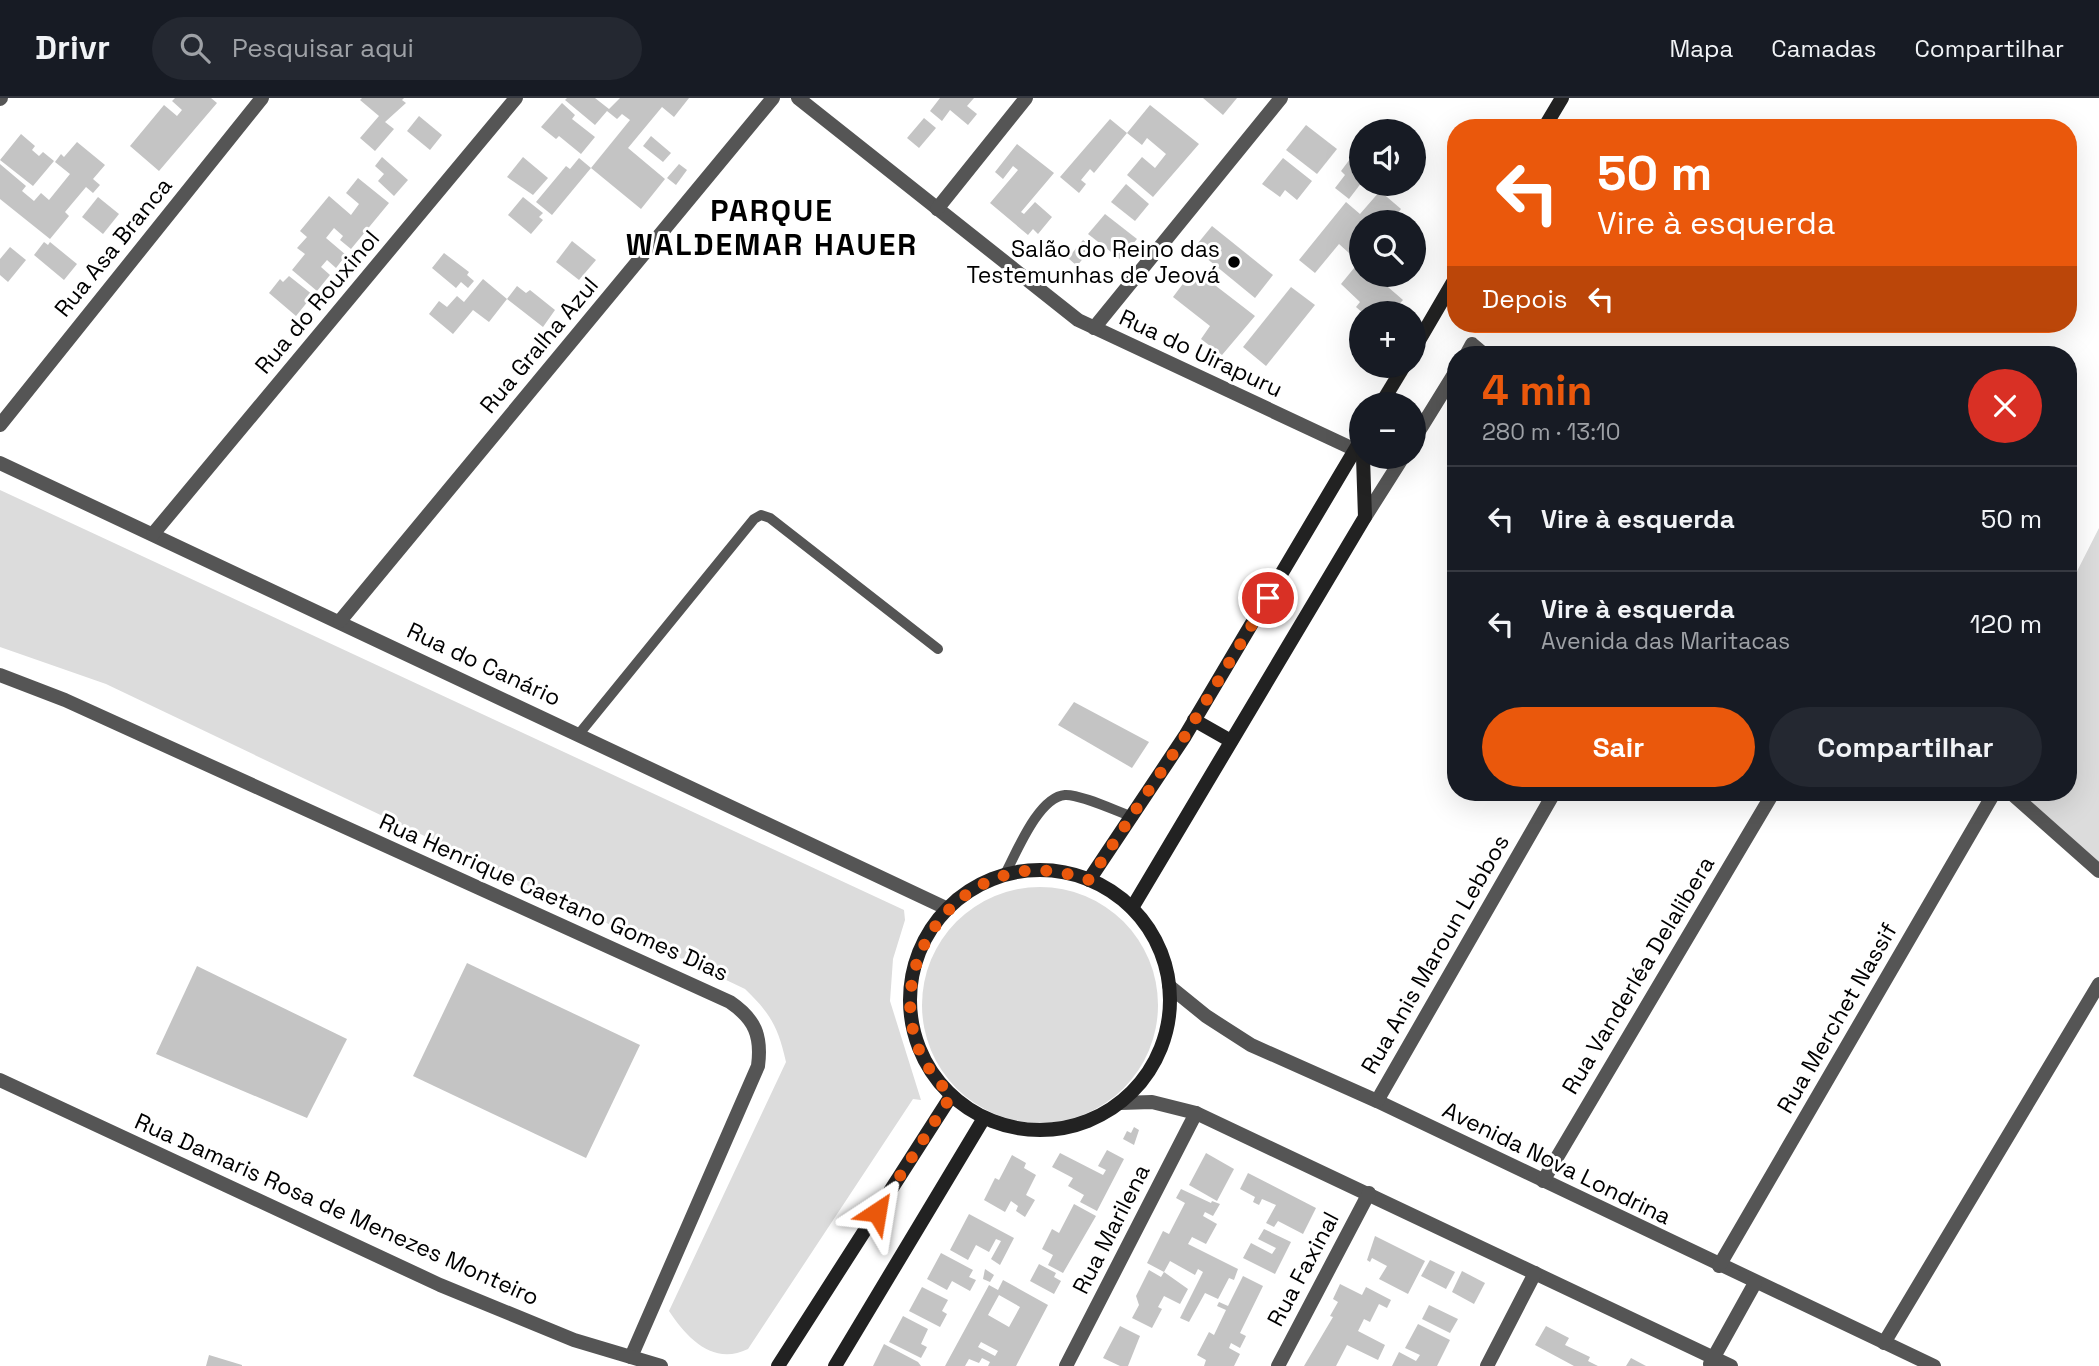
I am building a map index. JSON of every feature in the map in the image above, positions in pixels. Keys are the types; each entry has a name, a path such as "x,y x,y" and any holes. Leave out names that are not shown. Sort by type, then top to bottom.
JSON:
{"street":[{"name":"Rua Asa Branca","path":"0,425 262,98"},
{"name":"Rua do Rouxinol","path":"153,534 516,98"},
{"name":"Rua Gralha Azul","path":"340,621 773,98"},
{"name":"Rua do Uirapuru","path":"798,98 1078,320 1349,441"},
{"path":"937,209 1026,98"},
{"path":"1094,328 1281,98"},
{"path":"1549,119 1562,98"},
{"path":"1426,329 1447,293"},
{"path":"1426,420 1447,386"},
{"name":"Rua do Canário","path":"0,463 948,909"},
{"path":"1089,880 1133,817 1194,720 1349,466"},
{"path":"1362,469 1365,517"},
{"path":"1132,908 1395,469"},
{"name":"Rua Henrique Caetano Gomes Dias","path":"0,675 65,700 730,1002 748,1016 759,1034 760,1045 754,1076 631,1357"},
{"path":"1194,720 1231,741"},
{"name":"Rua Anis Maroun Lebbos","path":"1377,1101 1549,801"},
{"name":"Rua Vanderléa Delalibera","path":"1543,1181 1768,801"},
{"name":"Rua Merchet Nassif","path":"1719,1266 1989,801"},
{"path":"2020,801 2099,871"},
{"path":"1047,871 1089,880 1132,908 1149,929 1162,956 1169,986 1169,1019 1160,1051 1143,1079 1120,1103 1093,1119 1063,1129 1032,1130 1003,1126 984,1118 951,1096 932,1073 918,1046 911,1008 911,988 917,959 930,932 948,909 965,895 1004,876 1047,871"},
{"path":"1884,1343 2099,984"},
{"name":"Avenida Nova Londrina","path":"1169,986 1206,1016 1251,1045 1377,1101 1934,1366"},
{"name":"Rua Damaris Rosa de Menezes Monteiro","path":"0,1080 440,1285 574,1339 660,1366"},
{"path":"778,1366 951,1096"},
{"path":"1120,1103 1152,1102 1196,1113 1535,1273 1711,1362 1731,1366"},
{"name":"Rua Marilena","path":"1066,1366 1196,1113"},
{"path":"835,1366 984,1118"},
{"name":"Rua Faxinal","path":"1278,1366 1369,1194"},
{"path":"1487,1366 1535,1273"},
{"path":"1711,1362 1755,1283"}],"lane":[{"path":"579,734 754,519 761,515 770,519 938,649"},
{"path":"1004,876 1042,808 1054,798 1067,795 1133,817"}],"shaded area":[{"path":"0,490 904,910 905,920 893,959 890,1001 921,1100 913,1099 748,1349 723,1354 712,1352 684,1331 669,1311 786,1062 776,1030 761,1006 745,989 106,684 0,647"},
{"path":"2099,528 2099,864 2024,801 2077,801 2077,571"},
{"path":"1040,887 1085,896 1115,914 1131,930 1153,971 1158,1005 1149,1050 1131,1080 1115,1096 1074,1118 1040,1123 995,1114 965,1096 949,1080 927,1039 922,1005 931,960 949,930 965,914 1006,892"}],"building":[{"path":"175,98 211,98 217,103 159,171 130,146 164,105 177,116 182,110 172,101"},
{"path":"404,98 402,100 406,103 385,122 394,129 375,151 360,138 379,116 360,100"},
{"path":"595,98 609,109 620,98 689,98 674,117 662,107 628,148 665,179 641,209 591,168 630,120 622,114 617,119 607,111 595,125 565,100"},
{"path":"940,98 974,98 967,106 977,114 968,125 950,110 942,121 930,111"},
{"path":"1203,98 1237,98 1223,115"},
{"path":"562,103 575,115 572,119 595,137 581,154 559,136 556,139 541,127"},
{"path":"1150,105 1199,144 1153,197 1127,175 1142,157 1155,168 1166,154 1147,138 1142,145 1127,133"},
{"path":"419,116 442,135 430,150 407,131"},
{"path":"924,118 936,128 919,148 907,138"},
{"path":"1110,119 1127,133 1094,173 1090,169 1081,180 1086,184 1079,193 1060,177"},
{"path":"1306,125 1337,149 1317,174 1286,150"},
{"path":"21,134 35,146 32,150 39,156 43,152 54,161 33,186 0,160"},
{"path":"651,136 671,153 663,162 643,146"},
{"path":"77,142 105,165 93,179 100,185 93,193 86,187 65,212 69,216 50,239 0,199 0,164 26,186 22,191 34,201 41,193 49,200 70,174 55,162 61,154 64,157"},
{"path":"1017,144 1054,173 1021,212 1024,214 1035,202 1052,217 1038,234 1033,229 1028,235 990,203 1018,170 1013,166 1003,179 995,172"},
{"path":"382,157 408,180 394,196 378,181 384,174 375,166"},
{"path":"523,157 548,178 533,195 507,177"},
{"path":"579,158 591,168 552,215 536,202 566,166 570,169"},
{"path":"1283,158 1312,181 1297,200 1285,190 1280,197 1262,184"},
{"path":"1349,160 1349,196 1351,196 1349,199 1335,188 1345,175 1341,171"},
{"path":"679,164 687,170 676,185 667,178"},
{"path":"358,178 389,203 351,249 340,240 343,236 334,228 326,238 346,255 336,268 327,260 321,267 330,275 317,291 292,270 305,254 297,248 307,237 300,231 329,196 351,215 359,204 346,193"},
{"path":"1126,184 1149,204 1135,221 1111,202"},
{"path":"1376,196 1386,196 1401,209 1400,210 1363,210"},
{"path":"98,197 119,214 103,234 82,217"},
{"path":"523,197 543,213 539,217 543,220 531,234 508,215"},
{"path":"1346,202 1355,210 1349,210 1349,253 1339,244 1315,273 1299,260"},
{"path":"1105,214 1137,239 1120,259 1088,234"},
{"name":"Salão do Reino das Testemunhas de Jeová","path":"1212,226 1273,275 1255,298 1194,248"},
{"path":"1083,240 1092,247 1077,266 1068,258"},
{"path":"572,241 596,260 579,280 556,262"},
{"path":"44,242 48,245 50,242 77,264 64,280 34,255"},
{"path":"10,247 26,260 8,282 0,275 0,259"},
{"path":"444,253 469,272 467,275 474,281 468,288 461,282 456,288 432,268"},
{"path":"1194,269 1255,316 1222,355 1201,339 1210,326 1173,297"},
{"path":"1349,274 1349,287 1388,287 1403,300 1359,301 1341,284"},
{"path":"289,276 313,295 296,316 269,293 280,279 283,282"},
{"path":"483,279 507,299 489,322 473,310 453,334 429,314 439,301 447,307 457,296 464,302"},
{"path":"517,286 526,293 530,290 555,310 543,327 507,299"},
{"path":"1291,287 1315,305 1266,366 1243,347"},
{"path":"1074,702 1149,742 1132,768 1058,725"},
{"path":"467,963 640,1045 586,1158 413,1076"},
{"path":"197,966 347,1039 307,1118 156,1054"},
{"path":"1134,1127 1139,1130 1134,1145 1123,1139 1127,1131 1131,1133"},
{"path":"1107,1150 1124,1159 1097,1211 1080,1202 1084,1195 1068,1186 1073,1178 1052,1167 1060,1153 1103,1175 1106,1170 1098,1166"},
{"path":"1206,1153 1234,1169 1217,1201 1189,1185"},
{"path":"1012,1155 1026,1163 1024,1168 1036,1175 1026,1195 1035,1200 1025,1217 1016,1211 1018,1206 1011,1201 1005,1212 984,1200 995,1178 999,1180"},
{"path":"1248,1173 1316,1208 1303,1234 1278,1221 1274,1227 1266,1223 1276,1205 1262,1199 1259,1205 1253,1202 1255,1197 1240,1189"},
{"path":"1181,1189 1211,1203 1220,1204 1213,1216 1205,1212 1203,1216 1217,1224 1206,1244 1192,1237 1188,1244 1238,1269 1234,1280 1229,1278 1218,1299 1205,1293 1189,1322 1180,1318 1203,1272 1198,1269 1195,1275 1170,1261 1164,1272 1147,1263 1163,1231 1169,1234 1185,1203 1176,1198"},
{"path":"1074,1204 1096,1216 1063,1273 1048,1265 1053,1255 1042,1249 1052,1229 1059,1233"},
{"path":"969,1214 1014,1238 1000,1265 991,1259 1001,1241 996,1239 989,1252 976,1245 968,1260 950,1250"},
{"path":"1264,1229 1291,1242 1275,1274 1243,1258 1251,1243 1272,1254 1276,1248 1258,1239"},
{"path":"1375,1236 1425,1261 1408,1294 1379,1279 1387,1266 1372,1258 1370,1262 1367,1260"},
{"path":"941,1253 973,1270 969,1277 976,1280 970,1291 952,1281 947,1290 927,1279"},
{"path":"1430,1260 1455,1272 1446,1289 1421,1276"},
{"path":"1039,1264 1056,1273 1054,1277 1061,1281 1054,1294 1030,1281"},
{"path":"985,1269 994,1275 990,1282 983,1279"},
{"path":"1149,1270 1161,1277 1164,1272 1188,1289 1180,1304 1164,1296 1158,1307 1162,1309 1152,1328 1132,1318 1139,1305 1136,1296"},
{"path":"1462,1271 1485,1283 1474,1304 1452,1292"},
{"path":"1243,1276 1263,1286 1240,1333 1246,1336 1240,1348 1231,1343 1229,1348 1240,1354 1234,1366 1204,1366 1206,1360 1197,1355 1209,1332 1214,1335 1226,1310 1217,1306 1219,1302 1228,1306"},
{"path":"1003,1280 1048,1305 1016,1366 988,1366 990,1362 982,1358 979,1363 969,1359 965,1366 945,1366 989,1285 998,1290","holes":["999,1295 1020,1307 1009,1327 988,1315","981,1342 998,1351 995,1356 978,1347"]},
{"path":"1340,1284 1362,1295 1366,1287 1391,1300 1387,1308 1379,1304 1370,1322 1364,1319 1358,1331 1385,1345 1378,1360 1347,1345 1336,1366 1304,1366 1333,1317 1330,1316 1338,1302 1333,1299"},
{"path":"922,1287 948,1300 942,1311 947,1314 940,1327 909,1311"},
{"path":"1429,1305 1458,1319 1450,1333 1422,1319"},
{"path":"903,1316 928,1329 921,1344 927,1347 921,1358 889,1342"},
{"path":"1418,1324 1450,1340 1437,1366 1392,1366 1399,1352 1416,1361 1420,1355 1405,1348"},
{"path":"1120,1326 1140,1336 1128,1366 1120,1366 1103,1358"},
{"path":"1546,1326 1569,1338 1565,1345 1590,1357 1588,1361 1598,1366 1574,1366 1535,1345"},
{"path":"884,1344 918,1362 921,1366 873,1366"},
{"path":"209,1355 242,1365 242,1366 206,1366"},
{"path":"1631,1358 1646,1366 1626,1366"}],"place":[{"name":"Salão do Reino das Testemunhas de Jeová","path":"1234,262"}],"district":[{"name":"PARQUE WALDEMAR HAUER","path":"772,228"}],"route":[{"path":"877,1212 951,1096 925,1060 918,1046 911,1018 911,988 917,959 930,932 948,909 965,895 1004,876 1025,871 1047,871 1068,873 1089,880 1185,736 1268,598"}]}
